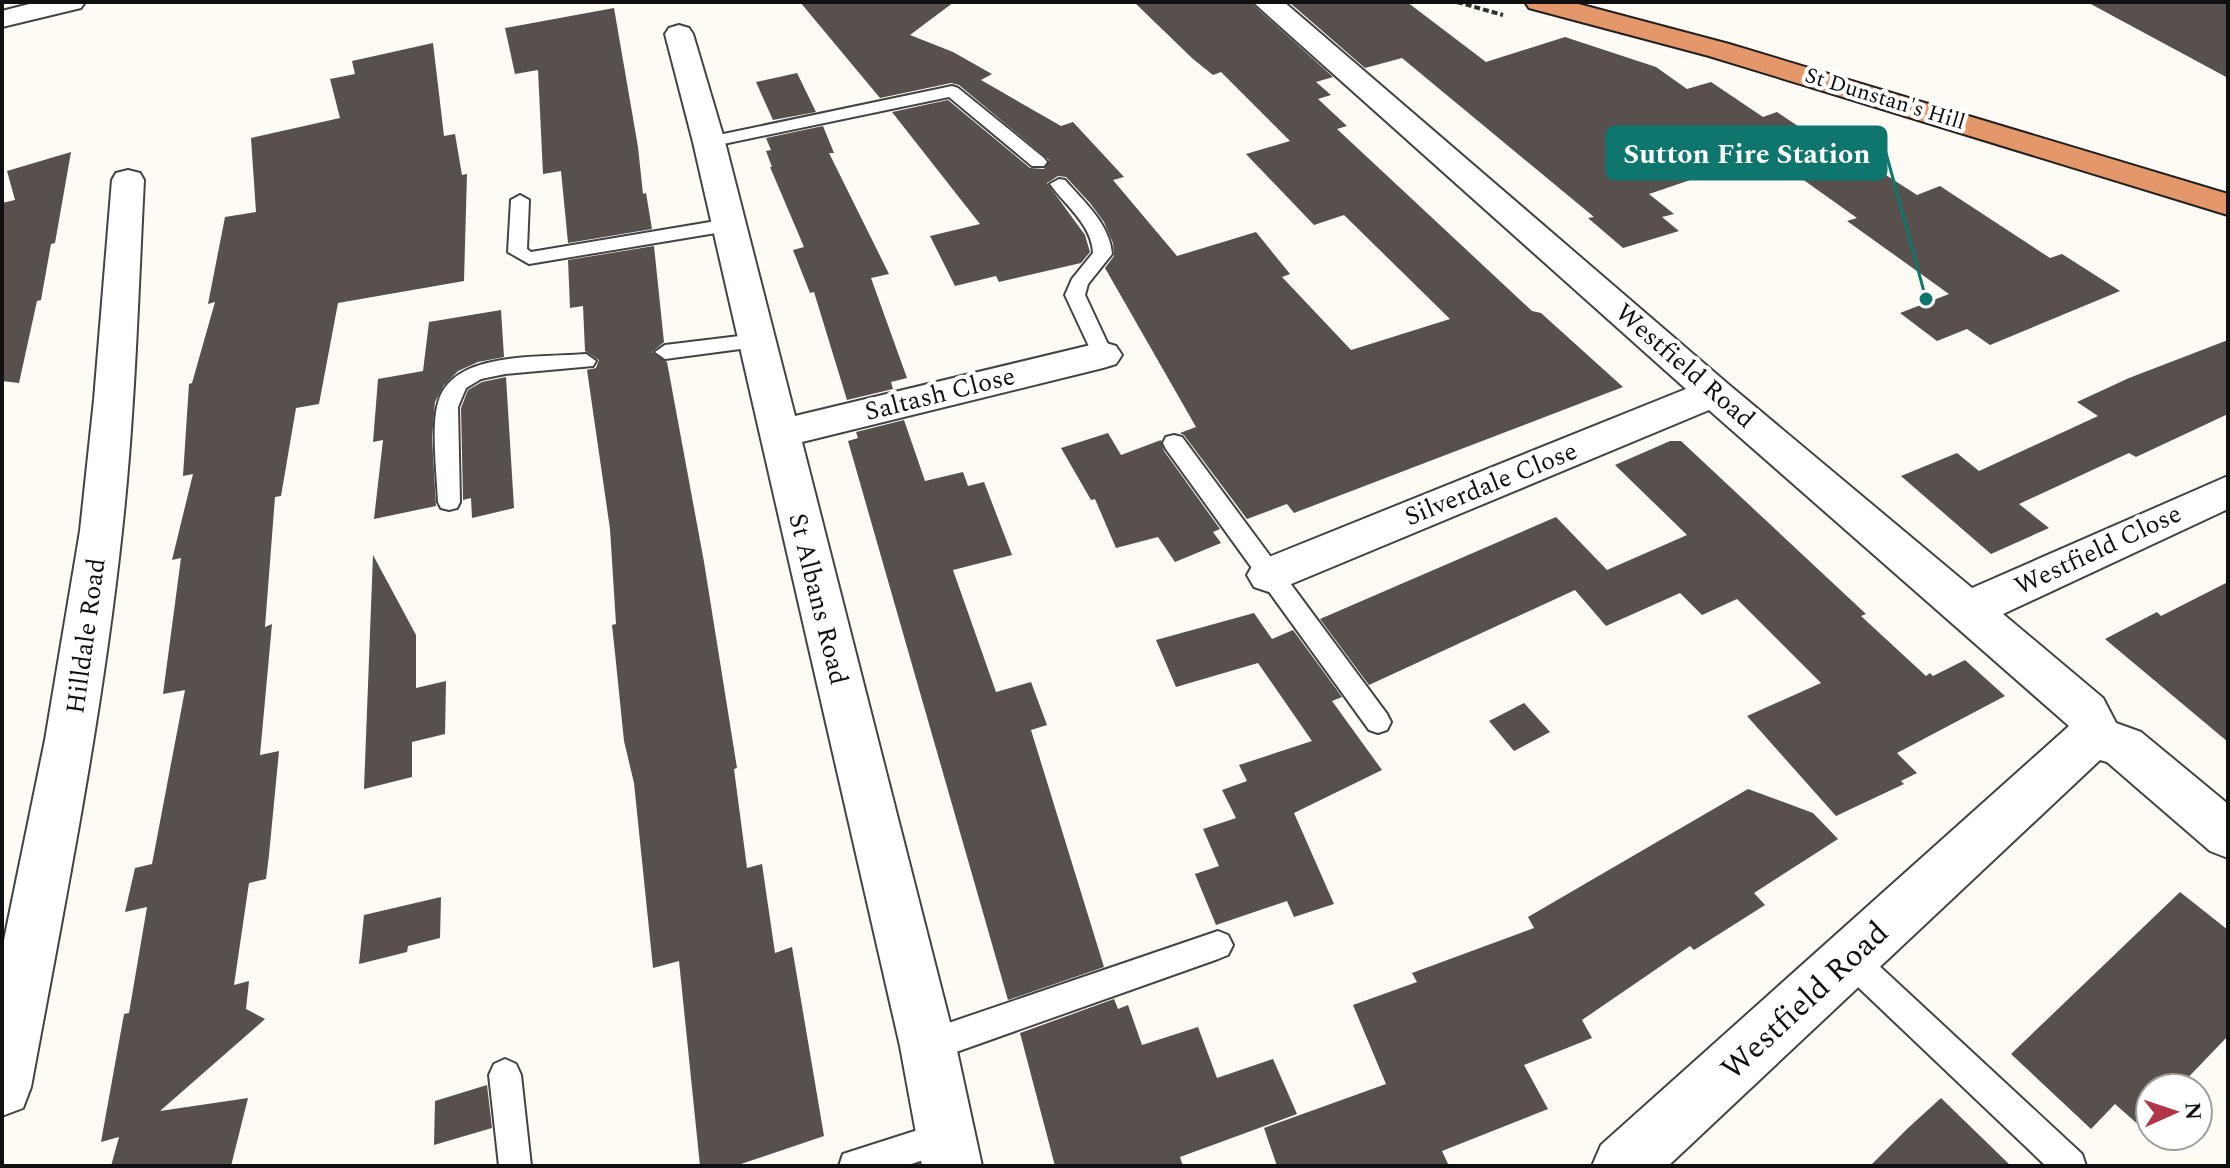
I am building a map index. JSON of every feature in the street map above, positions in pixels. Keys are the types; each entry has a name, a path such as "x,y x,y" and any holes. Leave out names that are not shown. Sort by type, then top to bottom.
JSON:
{"highway":[{"name":"St Dunstan's Hill","path":"1539,2 1749,59 2228,205"}],"street":[{"path":"2,19 71,2"},
{"name":"Westfield Road","path":"1267,2 1714,393 2086,712 2093,725 2092,736 1677,1119 1622,1166"},
{"name":"St Albans Road","path":"679,34 709,142 928,1046 949,1151"},
{"name":"Hilldale Road","path":"2,1087 74,720 101,533 110,451 128,180"},
{"name":"Saltash Close","path":"778,434 1103,355"},
{"name":"Silverdale Close","path":"1269,575 1714,393"},
{"name":"Westfield Close","path":"1968,610 2228,491"},
{"path":"2092,736 2124,747 2228,835"}],"lane":[{"path":"709,142 952,91 1038,162"},
{"path":"1059,184 1102,241 1103,254 1079,283 1075,295 1103,355"},
{"path":"520,200 517,252 529,258 728,225"},
{"path":"665,352 756,341"},
{"path":"449,502 447,407 451,392 461,381 502,369 586,361"},
{"path":"1174,443 1378,722"},
{"path":"928,1046 1218,945"},
{"path":"1850,959 2070,1166"},
{"path":"505,1075 515,1166"},
{"path":"855,1166 949,1151"}],"building":[{"path":"800,2 954,2 910,35 953,52 992,74 981,80 1061,126 1073,122 1124,177 1113,180 1177,256 1256,232 1290,274 1282,277 1351,350 1450,319 1344,215 1314,225 1246,154 1290,141 1221,72 1213,75 1193,59 1134,2 1250,2 1333,77 1316,82 1331,95 1318,99 1347,126 1337,129 1532,311 1541,313 1623,387 1294,513 1287,504 1247,519 1180,433 1196,427 1105,268 1114,256 1113,243 1104,222 1090,203 1066,177 1058,176 1047,183 1085,235 1090,252 1081,263 999,282 996,276 955,286 930,236 980,224 892,112 948,100 1030,168 1044,169 1049,160 959,85 951,83 880,98"},
{"path":"1289,2 1407,2 1486,62 1565,37 1656,67 1687,89 1711,82 1763,117 1777,112 1822,142 1830,139 1917,195 1940,186 2050,258 2062,254 2120,291 1990,345 1967,329 1937,341 1900,313 1949,294 1847,221 1857,218 1767,154 1649,194 1674,214 1662,217 1679,231 1623,248 1588,218 1594,217 1402,58 1365,68"},
{"path":"2087,2 2228,2 2228,78"},
{"path":"614,8 643,194 646,193 652,229 568,243 561,171 543,174 538,70 515,74 505,28"},
{"path":"433,43 444,136 455,134 462,175 467,174 464,281 338,303 319,404 296,408 281,496 275,497 265,627 272,624 260,755 279,751 269,855 266,879 249,883 234,985 249,981 246,1009 265,1019 160,1111 248,1098 231,1166 111,1166 119,1137 101,1142 124,1014 129,1013 147,907 125,912 135,868 152,864 185,690 163,694 181,558 172,560 193,474 183,476 189,384 192,383 215,302 208,304 225,217 256,212 251,138 340,118 330,79 355,74 352,61"},
{"path":"797,73 816,112 773,120 756,82"},
{"path":"823,126 834,153 829,153 889,274 871,278 907,378 891,382 893,389 847,400 814,292 810,293 793,250 804,247 766,151 771,150 766,138"},
{"path":"71,152 55,243 51,244 41,300 37,301 19,383 2,381 2,203 15,200 7,171"},
{"path":"654,246 664,342 652,352 667,362 704,562 737,768 734,769 747,868 762,864 775,953 792,947 824,1136 735,1166 700,1166 679,961 653,968 634,783 624,741 612,625 616,624 610,529 587,370 596,368 599,360 585,351 583,306 570,308 568,260"},
{"path":"501,310 504,357 478,362 458,371 444,385 435,402 432,438 436,506 374,519 383,440 373,442 378,379 423,371 429,322"},
{"path":"2228,340 2228,414 2136,457 2129,453 2019,504 2049,528 1991,554 1901,476 1957,453 1979,471 2098,416 2077,402 2129,378"},
{"path":"506,377 514,508 472,518 471,498 463,500 461,408 468,390 482,382"},
{"path":"904,420 925,481 963,472 968,486 984,482 1012,555 953,570 996,692 1031,682 1047,725 1031,730 1104,967 1008,1000 848,441 858,438 856,432"},
{"path":"1108,433 1121,455 1161,440 1164,451 1220,529 1213,532 1221,543 1175,562 1158,537 1116,548 1095,499 1091,500 1061,448"},
{"path":"1670,441 1681,441 1866,614 1861,616 1926,676 1930,673 1933,676 1965,660 2005,696 1897,753 1917,773 1901,781 1904,784 1836,816 1747,716 1821,683 1737,599 1702,615 1680,593 1606,626 1575,590 1369,685 1320,619 1556,517 1607,570 1687,535 1615,465"},
{"path":"373,555 416,635 416,688 446,681 445,734 412,742 412,777 364,789"},
{"path":"2228,582 2228,742 2105,639 2157,612 2161,616"},
{"path":"1254,613 1272,639 1293,630 1342,697 1332,701 1382,770 1294,813 1334,904 1294,917 1287,901 1216,925 1195,874 1219,866 1203,829 1236,818 1222,790 1247,781 1239,765 1312,741 1258,663 1176,687 1156,640"},
{"path":"1524,703 1550,732 1514,751 1489,721"},
{"path":"1748,789 1813,813 1838,839 1754,893 1765,905 1694,950 1690,946 1582,1020 1592,1038 1524,1065 1548,1109 1442,1151 1449,1166 1277,1166 1264,1128 1386,1084 1353,1005 1417,982 1412,973 1534,928 1528,917"},
{"path":"2180,892 2228,930 2228,1036 2193,1072 2134,1072 2134,1121 2115,1104 2091,1129 2011,1054"},
{"path":"441,897 440,938 408,946 407,952 359,964 364,915"},
{"path":"1114,999 1118,1009 1128,1005 1142,1045 1198,1027 1217,1078 1273,1059 1297,1114 1180,1157 1183,1166 1055,1166 1020,1033"},
{"path":"487,1085 492,1128 434,1145 435,1101"},
{"path":"1941,1098 2011,1166 1870,1166 1907,1129"}],"place":[{"name":"Sutton Fire Station","path":"1926,299"}]}
